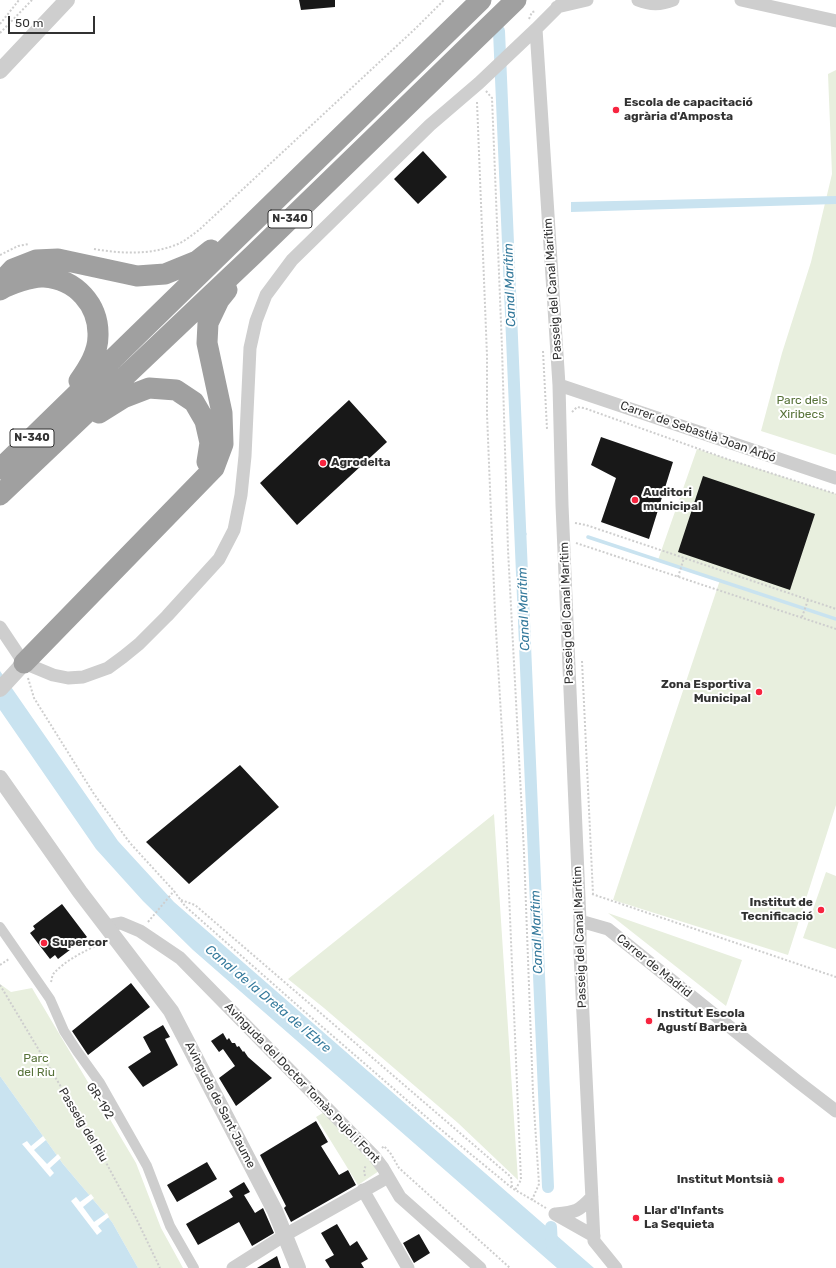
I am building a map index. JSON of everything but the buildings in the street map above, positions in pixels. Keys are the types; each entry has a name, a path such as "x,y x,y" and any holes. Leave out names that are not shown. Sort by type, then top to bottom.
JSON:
{"highway":[{"name":"N-340","path":"0,469 481,0"},
{"name":"N-340","path":"0,495 252,256 516,0"},
{"path":"0,283 13,269 36,260 58,259 138,276 165,274 197,261 276,199"},
{"path":"18,669 214,468 223,444 222,414 207,343 208,323 219,300 252,256"},
{"path":"0,290 10,284 43,277 68,283 82,294 96,314 99,337 92,360 64,406"},
{"path":"62,435 130,395 148,388 176,390 194,402 205,421 210,443 207,464 192,490"}],"street":[{"path":"0,71 66,0"},
{"path":"18,669 68,678 83,677 108,668 139,644 219,559 234,530 241,495 245,456 250,348 256,321 266,295 292,260 430,125 479,82 561,4 588,0"},
{"path":"638,0 647,3 659,4 673,0"},
{"path":"741,0 836,21"},
{"name":"Passeig del Canal Marítim","path":"536,29 559,385 580,953 594,1239"},
{"name":"Carrer de Sebastià Joan Arbó","path":"559,385 836,478"},
{"path":"0,627 18,669"},
{"path":"0,689 18,669"},
{"name":"Avinguda de Sant Jaume","path":"0,778 76,886 171,1011 275,1211 298,1268"},
{"name":"Carrer de Madrid","path":"580,921 608,929 836,1111"},
{"name":"Avinguda del Doctor Tomàs Pujol i Font","path":"106,926 121,923 140,931 180,958 374,1156 400,1197 480,1268"},
{"path":"0,927 50,999 64,1031 100,1084 148,1166 170,1226 194,1268"},
{"path":"233,1268 285,1235 388,1177"},
{"path":"363,1190 408,1268"},
{"path":"555,1214 575,1212 585,1205 592,1197"},
{"path":"555,1214 594,1239 616,1268"}],"path":[{"path":"0,24 19,0"},
{"path":"0,33 32,0"},
{"path":"90,248 128,253 155,251 179,244 199,230 410,34 444,0"},
{"path":"479,82 477,101 487,356 488,430 521,1180 515,1190"},
{"path":"479,82 492,98 508,550 524,852 533,1093 539,1184 532,1200"},
{"path":"0,255 18,246 30,244"},
{"path":"570,415 577,407 584,408 730,460 836,494"},
{"path":"575,527 575,523 586,525 836,609"},
{"path":"576,538 576,543 836,629"},
{"path":"678,577 684,558"},
{"path":"802,618 808,600"},
{"path":"582,658 593,894"},
{"path":"18,669 34,698 94,794 130,843 174,891 185,906 439,1128 512,1188 555,1214"},
{"path":"154,915 174,891"},
{"path":"579,895 593,894 836,977"},
{"path":"180,899 195,905 511,1177 512,1188"},
{"path":"42,988 51,982 53,974 62,967 82,952 98,945"},
{"path":"7,953 11,958"},
{"name":"Passeig del Riu","path":"0,985 103,1157 136,1218 160,1268"},
{"path":"363,1190 365,1177 364,1173 367,1163 384,1146 391,1154 399,1168 510,1268"}],"green space":[{"name":"Parc dels Xiribecs","path":"836,70 836,455 761,431 782,353 811,262 832,174 828,74"},
{"name":"Zona Esportiva Municipal","path":"697,449 836,494 836,805 788,955 613,900 720,580 658,560"},
{"path":"494,814 518,1180 458,1123 288,979"},
{"path":"826,872 836,876 836,949 803,938"},
{"path":"608,913 742,960 726,1006"},
{"name":"Parc del Riu","path":"0,984 11,992 32,988 136,1163 161,1228 183,1268 138,1268 112,1222 63,1164 0,1076"},
{"path":"326,1111 379,1171 358,1185 316,1117"}],"water":[{"path":"836,196 836,204 571,212 571,202"},
{"name":"Canal de la Dreta de l'Ebre","path":"0,671 118,841 174,902 594,1268 557,1268 193,950 143,901 96,849 0,710"},
{"path":"0,1076 63,1164 112,1222 138,1268 0,1268"}],"pier":[{"path":"43,1136 46,1140 34,1150 47,1164 58,1154 61,1158 50,1168 54,1173 50,1177 22,1144 27,1141 31,1146"},
{"path":"91,1194 94,1198 83,1207 94,1222 107,1213 109,1217 98,1226 102,1231 97,1235 71,1201 76,1197 80,1202"}],"waterway":[{"name":"Canal Marítim","path":"499,31 548,1187"},
{"name":"Canal Marítim","path":"520,534 525,534"},
{"path":"588,537 836,619"},
{"name":"Canal Marítim","path":"551,1227 552,1246"}],"place":[{"name":"Escola de capacitació agrària d'Amposta","path":"616,110"},
{"name":"Agrodelta","path":"323,463"},
{"name":"Auditori municipal","path":"635,500"},
{"name":"Zona Esportiva Municipal","path":"759,692"},
{"name":"Institut de Tecnificació","path":"821,910"},
{"name":"Supercor","path":"44,943"},
{"name":"Institut Escola Agustí Barberà","path":"649,1021"},
{"name":"Institut Montsià","path":"781,1180"},
{"name":"Llar d'Infants La Sequieta","path":"636,1218"}]}
